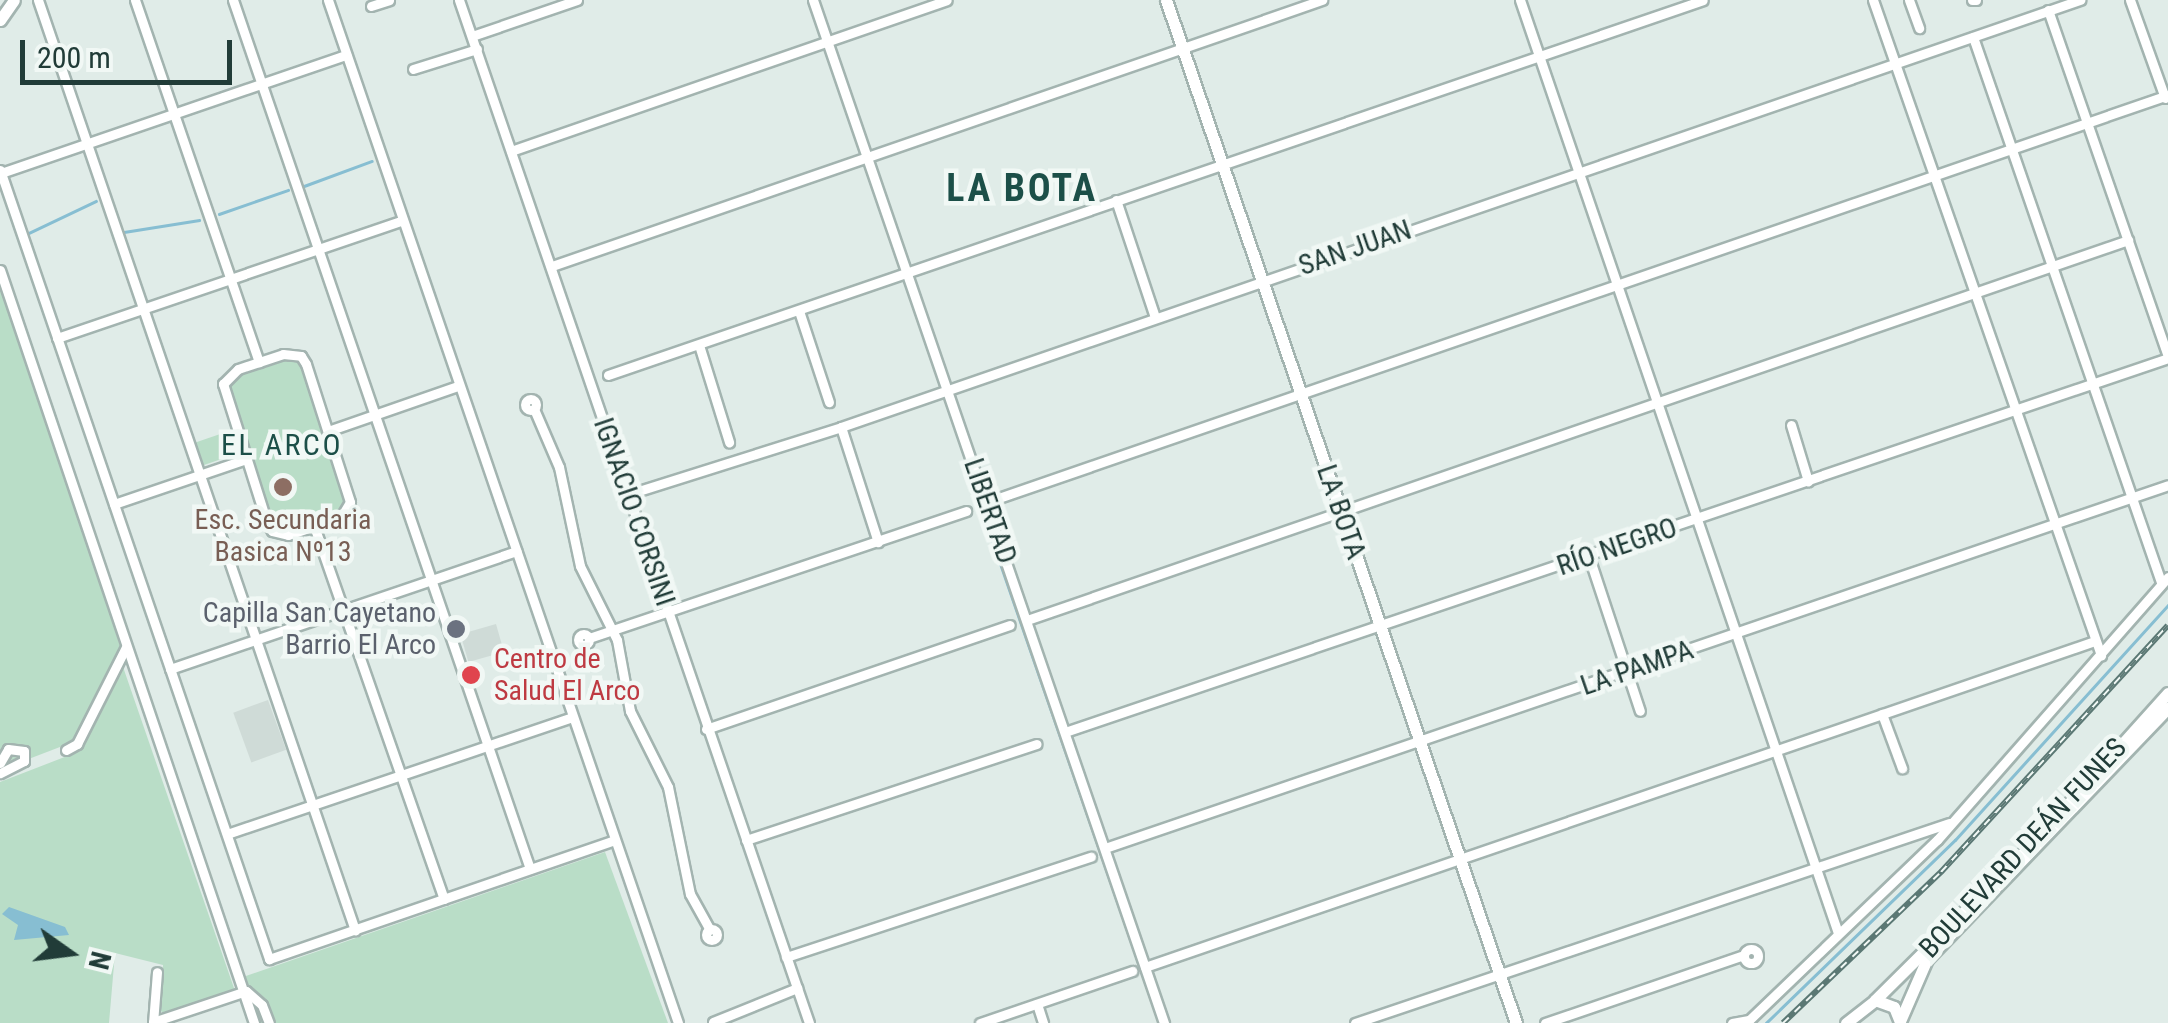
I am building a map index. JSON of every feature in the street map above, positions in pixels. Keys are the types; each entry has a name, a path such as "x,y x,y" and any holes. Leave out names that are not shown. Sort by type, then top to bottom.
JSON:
{"street":[{"path":"38,0 355,930"},
{"path":"135,0 259,362"},
{"path":"234,0 530,869"},
{"path":"328,0 678,1023"},
{"path":"371,6 389,0"},
{"name":"IGNACIO CORSINI","path":"459,0 809,1023"},
{"path":"472,36 577,0"},
{"name":"LIBERTAD","path":"813,0 1164,1023"},
{"path":"512,150 947,0"},
{"name":"LA BOTA","path":"1166,0 1516,1023"},
{"path":"552,266 866,154 1322,0"},
{"path":"1520,0 1838,933"},
{"path":"608,376 1703,0"},
{"path":"1874,0 2092,642 2101,655"},
{"path":"1909,0 1919,28"},
{"name":"SAN JUAN","path":"628,494 841,427 2080,0"},
{"path":"987,502 2166,97 2130,0"},
{"path":"0,20 8,5"},
{"path":"2048,10 2168,357"},
{"path":"1732,1023 1747,1022 1949,823 2164,579 2131,498 1973,37"},
{"path":"413,68 477,49"},
{"path":"346,56 0,172 170,670 270,959 614,840"},
{"path":"1116,200 1155,317"},
{"path":"58,338 402,221"},
{"path":"1027,620 2128,240"},
{"path":"0,270 254,1023"},
{"path":"799,312 829,402"},
{"path":"699,345 729,442"},
{"path":"300,356 328,431 350,502 341,517 288,535 272,531 222,384 230,373 259,362 300,356"},
{"name":"RÍO NEGRO","path":"1065,732 2168,357"},
{"path":"328,431 458,386"},
{"path":"534,409 554,453 580,566 612,627 630,711 664,774 690,894 710,930"},
{"path":"1791,425 1808,482"},
{"path":"841,427 878,542"},
{"path":"114,504 246,459"},
{"name":"LA PAMPA","path":"1104,848 2168,485"},
{"path":"589,638 612,627 966,511"},
{"path":"314,526 444,899"},
{"path":"170,670 516,552"},
{"path":"1589,557 1640,712"},
{"path":"706,729 1010,626"},
{"path":"1145,966 2092,642"},
{"path":"66,750 77,744 126,648"},
{"name":"BOULEVARD DEÁN FUNES","path":"1846,1021 1875,1000 2035,841 2168,693"},
{"name":"BOULEVARD DEÁN FUNES","path":"1900,1022 1926,959 2168,708"},
{"path":"1882,714 1902,768"},
{"path":"227,834 572,717"},
{"path":"746,840 1037,744"},
{"path":"0,762 12,747 26,756 0,772"},
{"path":"1354,1023 1949,823"},
{"path":"786,958 1092,856"},
{"path":"1545,1023 1740,956"},
{"path":"980,1023 1132,971"},
{"path":"157,972 153,1022 243,992"},
{"path":"713,1022 796,988"},
{"path":"243,992 262,1004 268,1023"},
{"path":"1875,1000 1889,1003 1900,1022"},
{"path":"1036,1004 1043,1023"}],"shaded area":[{"path":"496,624 504,652 468,662 460,634"},
{"path":"268,700 286,750 251,762 233,713"}],"green space":[{"path":"0,275 121,649 73,742 0,770"},
{"path":"289,356 300,359 347,499 340,513 288,531 271,521 227,385 236,374"},
{"path":"229,431 237,454 202,466 194,443"},
{"path":"122,664 235,991 165,1015 160,1010 163,965 115,953 109,1023 0,1023 0,782 75,753"},
{"path":"605,852 668,1023 259,1023 243,977"}],"water":[{"path":"9,907 65,927 69,935 14,940 18,925 2,914"}],"waterway":[{"path":"304,186 372,161"},
{"path":"219,214 288,190"},
{"path":"29,233 96,201"},
{"path":"124,232 199,220"},
{"path":"985,519 1145,981"},
{"path":"1766,1023 1955,840 2168,605"}],"railway":[{"path":"1783,1023 1941,872 2168,625"}],"place":[{"name":"Esc. Secundaria Basica Nº13","path":"283,487"},
{"name":"Capilla San Cayetano Barrio El Arco","path":"456,629"},
{"name":"Centro de Salud El Arco","path":"471,675"}],"district":[{"name":"LA BOTA","path":"1022,189"},
{"name":"EL ARCO","path":"282,445"}]}
